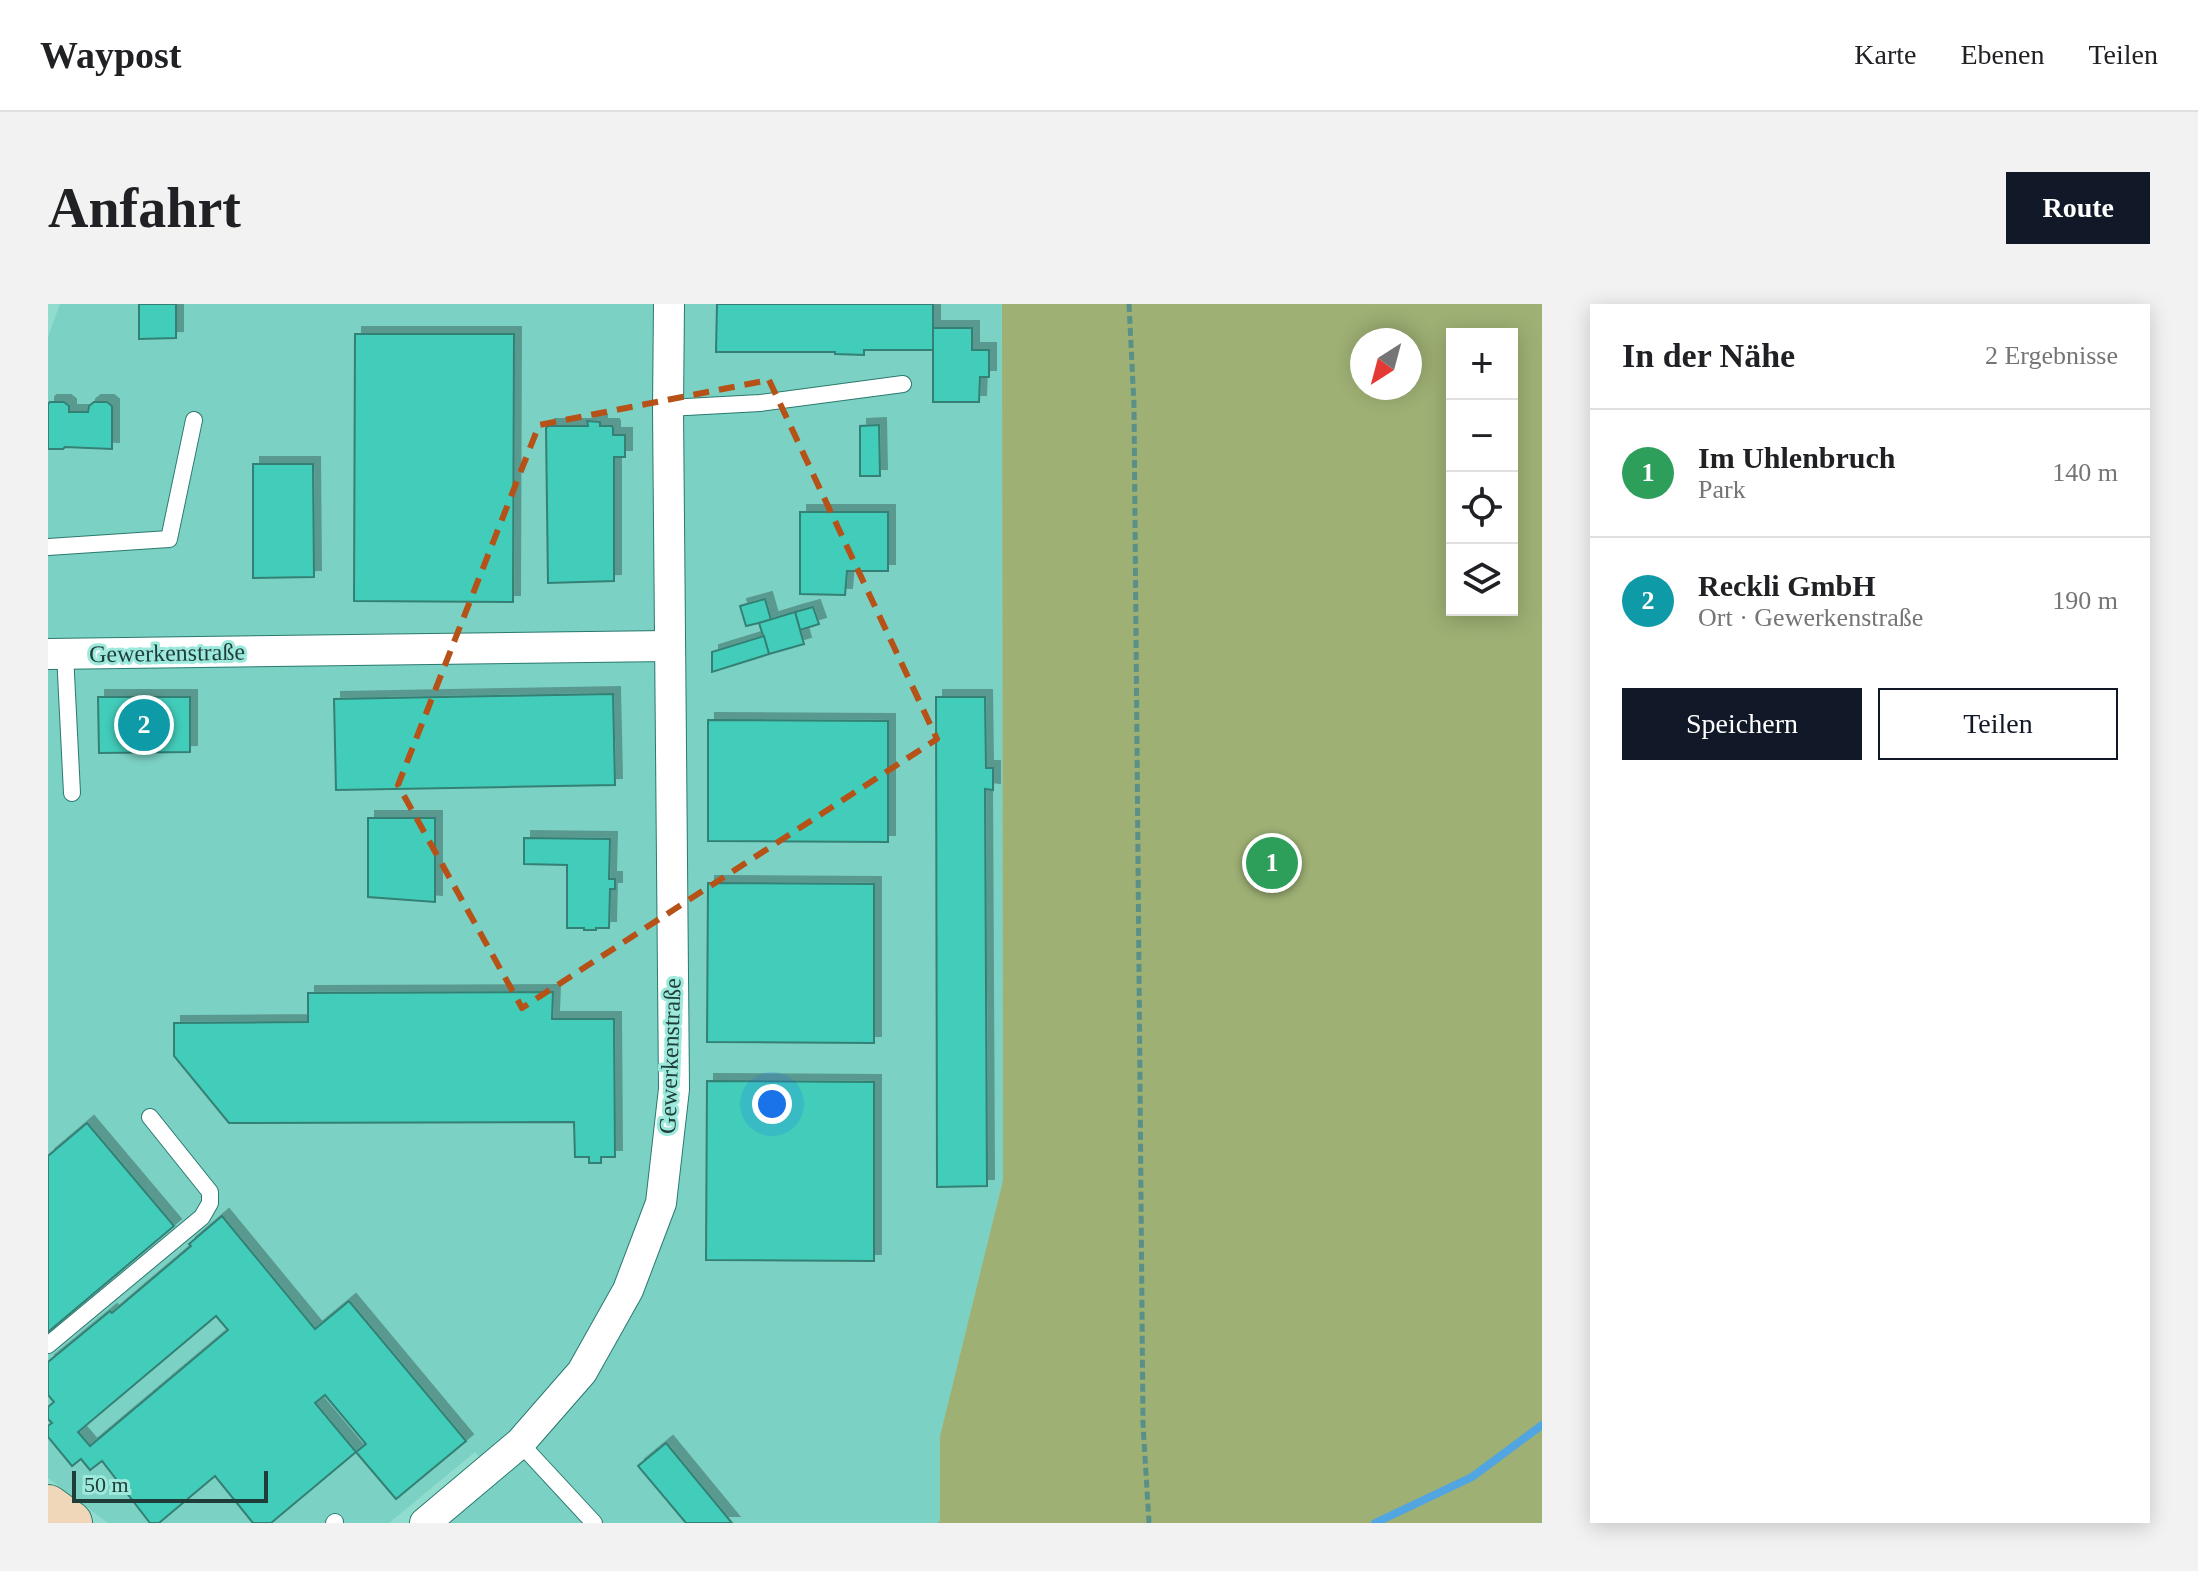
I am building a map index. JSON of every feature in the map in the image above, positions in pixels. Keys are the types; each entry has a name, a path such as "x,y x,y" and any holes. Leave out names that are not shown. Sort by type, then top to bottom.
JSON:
{"main road":[{"path":"48,1507 70,1523"}],"street":[{"name":"Gewerkenstraße","path":"425,1523 520,1443 582,1372 628,1290 661,1203 674,1089 669,304"},
{"name":"Gewerkenstraße","path":"57,654 669,646"}],"lane":[{"path":"668,408 760,403 903,384"},
{"path":"48,547 169,539 194,420"},
{"path":"57,654 72,793"},
{"path":"48,1345 202,1217 210,1203 210,1192 150,1117"},
{"path":"520,1443 594,1523"}],"path":[{"path":"1129,304 1134,452 1144,1442 1149,1523"}],"highlighted area":[{"path":"769,380 937,739 522,1008 398,785 539,425"}],"shaded area":[{"path":"60,304 1002,304 1003,1180 940,1436 940,1521 447,1523 499,1480 475,1452 389,1523 108,1523 48,1478 48,337"},
{"path":"1002,304 1542,304 1542,1523 937,1523 940,1521 940,1436 1003,1180"}],"building":[{"path":"139,304 176,304 176,338 139,339"},
{"path":"717,304 933,304 933,350 864,350 864,355 835,352 716,352"},
{"path":"933,328 972,328 972,350 989,350 989,377 980,377 979,402 933,402"},
{"path":"355,334 514,334 513,602 354,601"},
{"path":"50,402 64,402 69,406 69,412 88,412 94,402 107,402 112,406 112,449 48,449"},
{"path":"587,421 612,426 613,435 625,435 625,457 614,457 614,581 548,583 546,428 588,426"},
{"path":"879,425 880,476 860,476 860,426"},
{"path":"253,464 313,464 314,577 253,578"},
{"path":"800,512 888,512 888,571 847,571 845,595 800,594"},
{"path":"765,599 771,620 746,626 740,606"},
{"path":"813,607 819,624 800,630 795,612"},
{"path":"795,612 804,644 769,654 759,623"},
{"path":"764,636 769,654 712,672 712,652"},
{"path":"613,694 615,785 336,790 334,699"},
{"path":"98,697 190,697 190,752 99,753"},
{"path":"936,697 985,697 986,768 993,768 993,790 985,789 987,1186 937,1187"},
{"path":"708,720 888,721 888,842 708,841"},
{"path":"368,818 435,818 435,902 368,897"},
{"path":"524,838 610,839 609,879 615,879 615,889 610,889 609,928 567,928 567,865 524,864"},
{"path":"708,883 874,884 874,1043 707,1042"},
{"path":"553,992 552,1019 614,1019 615,1157 601,1157 601,1163 589,1163 589,1157 575,1157 574,1122 229,1123 174,1056 174,1023 308,1022 308,993"},
{"path":"707,1081 874,1082 874,1261 706,1260"},
{"path":"87,1123 174,1226 48,1332 48,1156"},
{"path":"222,1216 315,1329 349,1301 466,1441 396,1499 356,1452 271,1523 253,1523 215,1476 159,1523 150,1523 102,1461 90,1470 81,1459 72,1466 48,1437 48,1426 52,1423 48,1419 48,1407 54,1402 48,1395 48,1362 110,1311 112,1313 191,1246 189,1244","holes":["216,1316 228,1330 90,1446 78,1432","325,1395 366,1444 356,1452 315,1403"]},
{"path":"666,1443 732,1523 686,1523 638,1466"}],"waterway":[{"path":"1375,1523 1472,1477 1542,1425"}],"place":[{"name":"Reckli GmbH","path":"144,725"},
{"name":"Im Uhlenbruch","path":"1272,863"}]}
